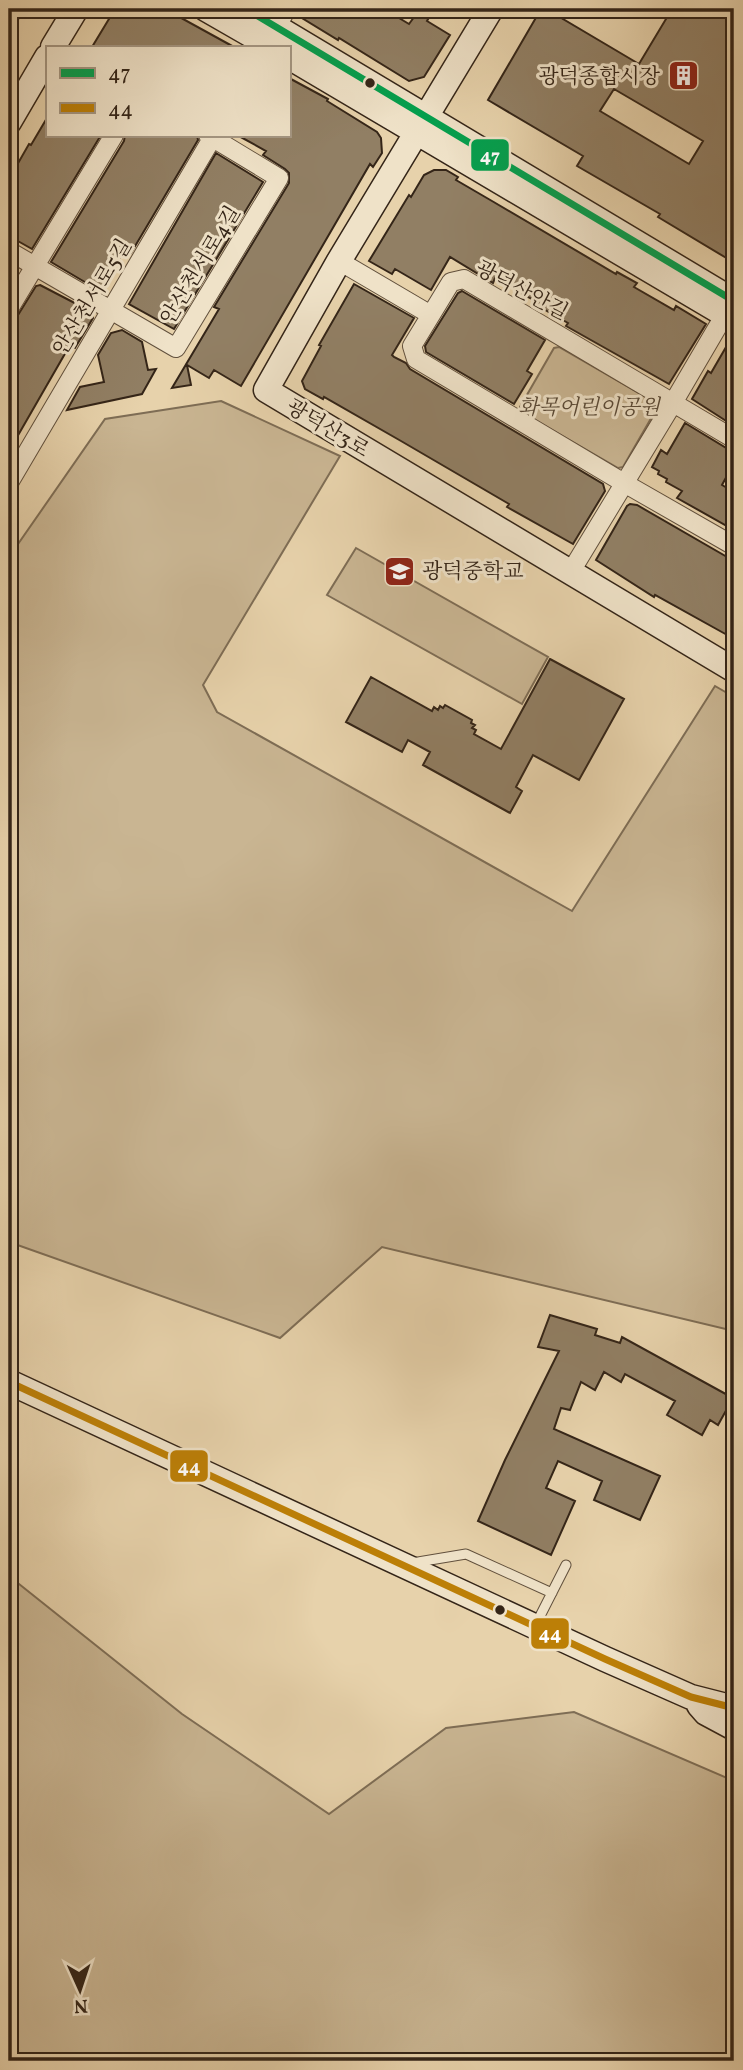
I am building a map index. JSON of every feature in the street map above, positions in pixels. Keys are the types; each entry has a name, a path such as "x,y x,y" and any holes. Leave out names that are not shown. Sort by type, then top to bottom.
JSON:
{"street":[{"path":"54,46 76,9"},
{"path":"206,9 273,35 732,307 570,573"},
{"path":"246,9 273,35"},
{"name":"광덕산3로","path":"491,9 339,261 266,390 734,670"},
{"path":"290,58 422,125"},
{"path":"9,122 46,59"},
{"path":"9,309 113,136"},
{"name":"안산천서로4길","path":"9,251 176,348 279,178 212,136"},
{"name":"안산천서로5길","path":"9,483 212,136"},
{"path":"339,261 431,315"},
{"name":"광덕산안길","path":"734,439 464,279 451,282 412,346 416,359 734,546"},
{"path":"9,1382 691,1697 734,1708"},
{"path":"691,1697 706,1713 734,1728"}],"lane":[{"path":"403,1565 466,1554 552,1592"},
{"path":"535,1626 566,1565"}],"path":[{"path":"9,34 24,9"}],"green space":[{"name":"화목어린이공원","path":"559,347 656,403 657,408 623,467 618,468 521,412 520,407 554,348"},
{"path":"221,401 340,456 203,685 217,712 572,911 715,686 734,697 734,1331 382,1247 280,1338 9,1242 9,557 105,419"},
{"path":"356,548 548,657 522,704 327,595"},
{"path":"9,1576 182,1714 329,1814 446,1728 574,1712 734,1781 734,2061 9,2061"}],"building":[{"path":"115,9 165,9 232,46 93,46"},
{"path":"298,9 384,9 409,24 420,9 434,9 427,21 450,35 424,77 409,81 297,15"},
{"path":"541,9 546,9 639,64 672,9 734,9 734,249 728,259 658,217 660,214 577,166 583,156 488,100","holes":["614,89 703,141 689,164 600,111"]},
{"path":"290,79 328,99 327,101 377,132 381,138 382,153 373,167 370,164 241,386 214,370 209,378 187,365 191,385 172,388 219,309 214,307 289,183 289,173 263,155 266,151 239,136 290,136"},
{"path":"46,120 46,136 100,136 32,249 9,236 9,179 29,144 31,145"},
{"path":"125,136 197,136 198,140 131,253 124,250 100,291 51,262"},
{"path":"216,153 263,182 174,329 129,304"},
{"path":"434,170 446,170 458,177 456,180 616,274 617,272 637,283 634,287 674,310 676,306 706,324 669,384 566,326 568,323 533,303 535,301 495,278 493,283 450,257 431,290 395,269 392,274 369,261 409,195 411,197 424,175"},
{"path":"354,284 414,318 392,355 394,357 603,484 605,491 573,544 507,507 509,504 401,441 305,389 302,381"},
{"path":"40,285 92,312 93,318 75,348 70,345 9,451 9,320 18,315 36,286"},
{"path":"462,291 545,340 527,371 532,374 514,404 426,352 425,346 458,293"},
{"path":"122,330 142,342 148,370 156,369 142,394 67,410 80,387 104,382 98,355 111,333"},
{"path":"734,335 734,426 692,399"},
{"path":"685,423 734,450 734,463 722,485 734,492 734,530 677,498 682,491 666,482 667,479 652,467 661,450 667,454"},
{"path":"630,504 637,505 734,561 734,627 729,636 655,595 654,597 596,560"},
{"path":"550,659 624,699 579,780 533,755 516,787 522,791 510,813 423,765 430,752 408,740 402,752 346,722 371,677 432,711 434,707 438,710 445,705 472,720 471,723 475,725 472,728 476,730 474,734 501,749"},
{"path":"550,1315 597,1329 595,1335 620,1343 622,1337 733,1398 718,1425 710,1420 702,1435 667,1415 675,1401 625,1374 621,1382 604,1372 595,1390 581,1382 570,1410 561,1408 554,1429 660,1476 640,1520 594,1500 602,1481 558,1461 546,1488 575,1501 551,1555 478,1521 559,1351 538,1347"}],"transit line":[{"name":"47","path":"246,9 734,301"},
{"name":"44","path":"9,1382 605,1659 691,1697 734,1708"}],"place":[{"name":"광덕종합시장","path":"683,76"},
{"name":"광덕중학교","path":"399,571"}]}
